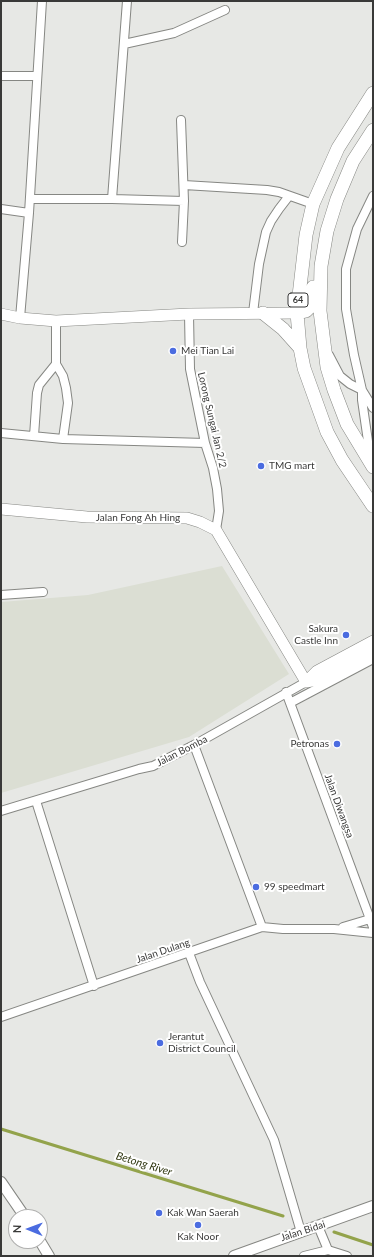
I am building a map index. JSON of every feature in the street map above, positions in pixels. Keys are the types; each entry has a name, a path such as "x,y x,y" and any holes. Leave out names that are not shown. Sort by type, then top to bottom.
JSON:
{"main road":[{"name":"64","path":"373,93 338,148 313,204 305,242 297,313 300,348 304,368 327,432 342,460 373,506"},
{"name":"64","path":"372,465 347,424 334,390 327,367 320,311 321,266 327,231 337,199 353,161 373,130"},
{"path":"1,314 20,318 56,321 190,314 297,313 306,311 310,308 315,259 320,248 325,246"},
{"path":"258,313 283,329 300,348"},
{"name":"Jalan Fong Ah Hing","path":"1,509 87,517 187,518 200,522 216,530"},
{"path":"216,530 306,682"},
{"name":"Jalan Bomba","path":"306,682 317,671 373,641"},
{"name":"Jalan Bomba","path":"306,682 322,679 373,652"}],"street":[{"path":"112,199 128,1"},
{"path":"20,318 30,212 41,3"},
{"path":"124,44 174,33 225,10"},
{"path":"1,76 37,76"},
{"path":"181,120 184,185 182,242"},
{"path":"184,185 267,190 313,204"},
{"path":"258,313 259,264 266,232 271,220 289,196"},
{"path":"372,465 362,400 362,390 346,309 346,268 356,229 373,196"},
{"path":"30,199 184,201"},
{"path":"1,209 30,212"},
{"name":"Lorong Sungai Jan 2/2","path":"190,314 190,369 205,443 213,468 217,489 219,511 216,530"},
{"path":"56,321 56,364 63,376 68,403 63,439"},
{"path":"323,344 340,376 350,384 362,390 373,408"},
{"path":"34,436 37,393 39,385 56,364"},
{"path":"1,433 63,439 205,443"},
{"path":"1,595 43,592"},
{"path":"290,703 373,659"},
{"name":"Jalan Bomba","path":"1,811 125,773 153,766 194,745 306,682"},
{"name":"Jalan Diwangsa","path":"286,692 373,927"},
{"path":"194,745 262,927"},
{"path":"36,801 94,986"},
{"path":"364,904 373,908"},
{"name":"Jalan Dulang","path":"334,929 370,919"},
{"name":"Jalan Dulang","path":"1,1017 262,927 283,929 359,930 373,933"},
{"path":"189,953 200,982 274,1140 301,1232"},
{"path":"1,1182 20,1209"},
{"name":"Jalan Bidai","path":"234,1256 373,1206"},
{"path":"318,1226 328,1250"},
{"path":"304,1256 328,1250 347,1256"}],"shaded area":[{"path":"222,566 289,674 189,737 1,793 1,602 88,595"}],"waterway":[{"name":"Betong River","path":"1,1129 283,1216"},
{"name":"Betong River","path":"334,1232 373,1245"}],"place":[{"name":"Mei Tian Lai","path":"173,351"},
{"name":"TMG mart","path":"261,466"},
{"name":"Sakura Castle Inn","path":"346,635"},
{"name":"Petronas","path":"337,744"},
{"name":"99 speedmart","path":"256,887"},
{"name":"Jerantut District Council","path":"160,1043"},
{"name":"Kak Wan Saerah","path":"159,1213"},
{"name":"Kak Noor","path":"198,1225"}]}
